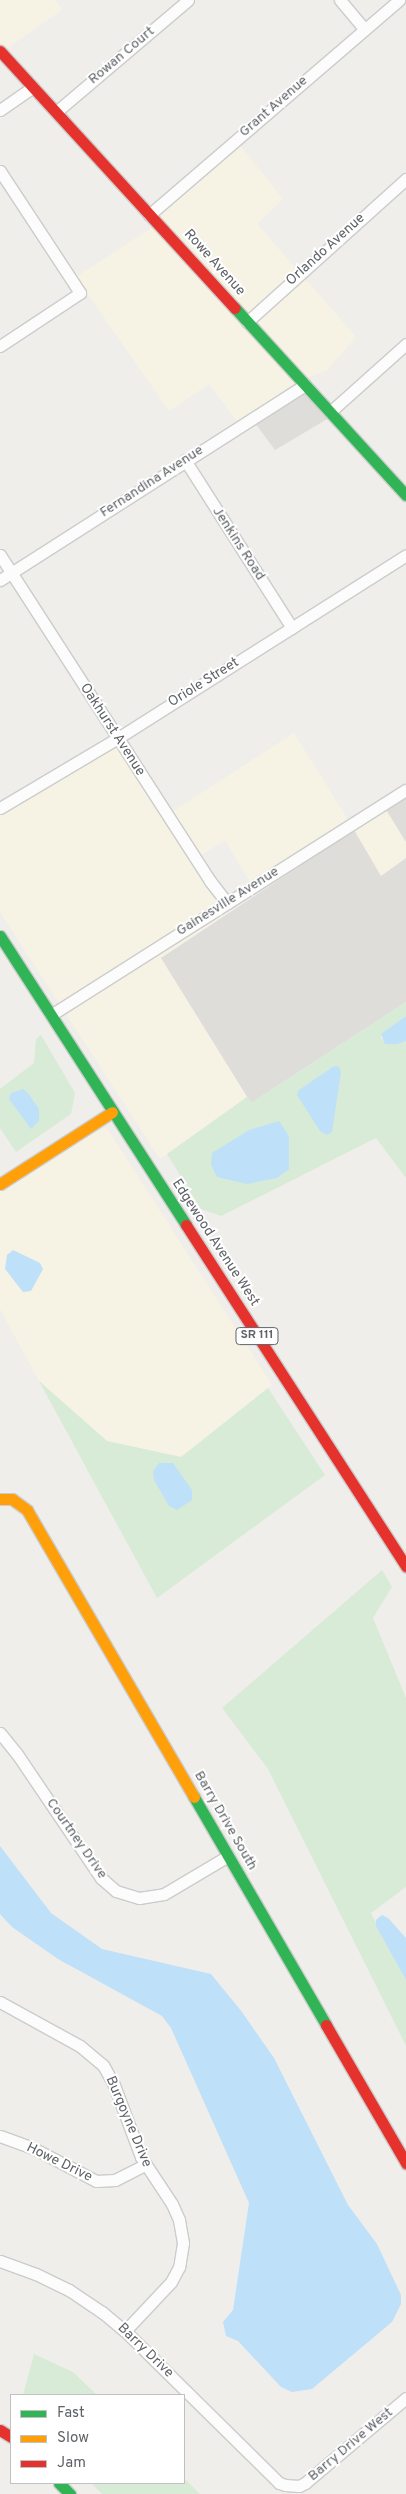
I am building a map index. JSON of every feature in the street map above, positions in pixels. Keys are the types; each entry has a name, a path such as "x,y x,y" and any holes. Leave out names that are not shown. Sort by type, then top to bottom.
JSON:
{"street":[{"name":"Rowan Court","path":"56,112 188,0"},
{"path":"340,0 364,30"},
{"name":"Grant Avenue","path":"149,215 399,0"},
{"name":"Rowe Avenue","path":"0,51 406,495"},
{"path":"0,110 33,87"},
{"path":"0,171 80,293 0,346"},
{"name":"Orlando Avenue","path":"247,322 406,179"},
{"path":"330,412 406,344"},
{"name":"Fernandina Avenue","path":"0,580 305,385"},
{"name":"Jenkins Road","path":"185,460 292,628"},
{"name":"Oakhurst Avenue","path":"0,554 227,904"},
{"name":"Oriole Street","path":"0,808 118,738 406,554"},
{"name":"Gainesville Avenue","path":"51,1015 406,790"},
{"name":"Edgewood Avenue West","path":"0,936 112,1112 404,1560"},
{"path":"0,1184 112,1112"},
{"name":"Barry Drive South","path":"6,1499 27,1510 406,2162"},
{"name":"Courtney Drive","path":"0,1733 17,1754 101,1878 116,1891 139,1898 164,1894 228,1856"},
{"name":"Burgoyne Drive","path":"0,2002 80,2046 103,2065 114,2085 145,2165 172,2204 182,2228 183,2250 179,2267 171,2282 125,2331"},
{"name":"Howe Drive","path":"0,2136 33,2148 96,2182 115,2180 145,2165"},
{"name":"Barry Drive","path":"0,2260 36,2274 69,2290 102,2312 125,2331 279,2483 293,2486"},
{"name":"Barry Drive West","path":"293,2486 305,2483 406,2398"},
{"path":"60,2484 70,2494"}],"shaded area":[{"path":"0,0 55,0 62,10 0,53"},
{"path":"239,144 283,199 257,224 356,337 327,370 296,383 238,423 209,384 169,411 76,277 153,227 148,220"},
{"path":"296,383 329,418 275,450 249,415"},
{"path":"294,733 354,829 385,808 406,842 406,858 381,876 354,830 257,894 225,840 200,856 233,910 161,958 247,1097 160,1159 0,912 0,815 124,740 172,812"},
{"path":"406,796 406,842 385,808"},
{"path":"354,830 381,876 406,858 406,1002 251,1103 161,958"},
{"path":"104,1128 108,1130 272,1385 182,1457 107,1441 39,1381 0,1309 0,1190 87,1135"}],"green space":[{"path":"406,1002 406,1016 381,1035 381,1039 398,1044 406,1041 406,1178 376,1138 221,1216 201,1209 167,1154 247,1097 251,1103","holes":["334,1066 341,1072 316,1079"]},
{"path":"41,1035 75,1093 71,1114 16,1152 0,1128 0,1089 34,1063 36,1039"},
{"path":"39,1381 107,1441 181,1457 268,1388 325,1475 157,1598"},
{"path":"382,1570 392,1587 373,1618 406,1698 406,1887 371,1913 406,1980 406,2046 268,1769 222,1708"},
{"path":"34,2354 73,2372 96,2394 23,2394"},
{"path":"185,2479 200,2494 102,2494 92,2484 185,2484"}],"water":[{"path":"406,1016 406,1041 398,1044 385,1044 381,1034"},
{"path":"334,1066 339,1067 341,1072 332,1132 327,1135 320,1131 297,1095 299,1090"},
{"path":"23,1089 39,1109 39,1121 31,1129 9,1099 11,1093"},
{"path":"279,1121 289,1136 289,1169 277,1178 247,1184 217,1177 211,1165 212,1153 249,1130"},
{"path":"13,1250 40,1263 43,1269 31,1291 23,1292 5,1269 7,1255"},
{"path":"159,1463 173,1463 192,1490 192,1500 177,1510 169,1506 154,1480 153,1471"},
{"path":"0,1846 51,1913 102,1949 211,1974 242,2012 274,2058 348,2205 377,2244 401,2295 401,2304 392,2322 312,2389 292,2392 281,2387 238,2341 226,2336 223,2322 233,2310 249,2203 171,2028 162,2016 58,1959 12,1927 0,1914"},
{"path":"382,1915 388,1918 406,1938 406,1980 376,1926 376,1920"}],"traffic: fast":[{"path":"235,308 406,495"},
{"path":"0,936 186,1225"},
{"path":"194,1797 326,2025"},
{"path":"60,2484 70,2494"}],"traffic: slow":[{"path":"0,1184 112,1112"},
{"path":"0,1499 12,1499 27,1510 194,1797"}],"traffic: jam":[{"path":"0,51 235,308"},
{"path":"186,1225 406,1566"},
{"path":"326,2025 406,2163"},
{"path":"0,2430 10,2436"}]}
